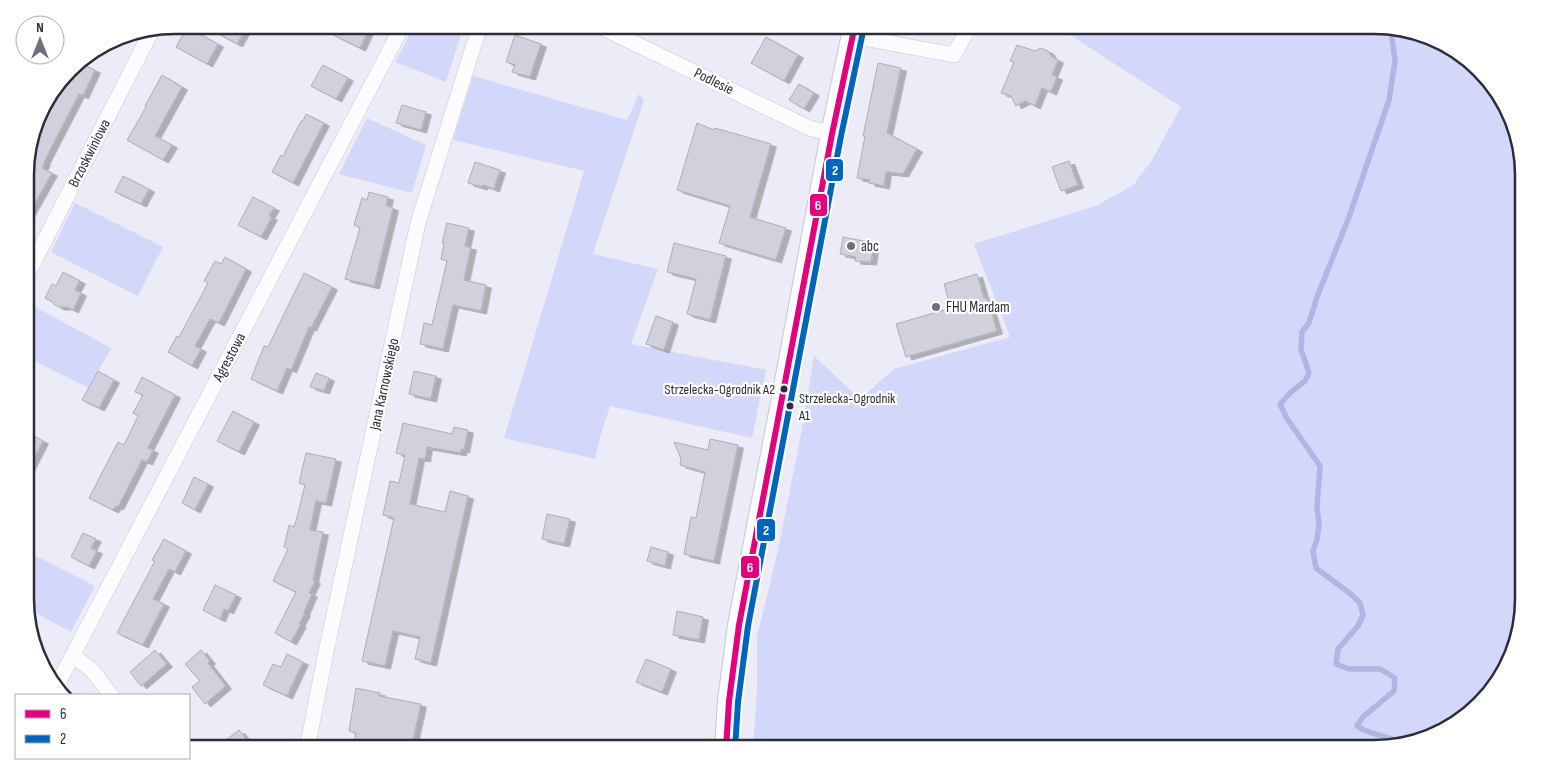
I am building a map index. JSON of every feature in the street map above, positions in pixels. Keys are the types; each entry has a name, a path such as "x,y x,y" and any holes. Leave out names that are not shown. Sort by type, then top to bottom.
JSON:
{"street":[{"name":"Agrestowa","path":"60,680 398,34"},
{"name":"Jana Karnowskiego","path":"309,740 418,223 477,34"},
{"name":"Podlesie","path":"616,34 809,128 832,134"},
{"path":"727,740 729,701 740,625 852,34"},
{"path":"866,34 954,55 965,34"},
{"name":"Brzoskwiniowa","path":"34,261 149,37"},
{"path":"73,656 92,670 110,694"}],"shaded area":[{"path":"410,34 461,34 446,82 395,62"},
{"path":"1069,34 1383,34 1402,36 1436,48 1467,69 1480,82 1501,113 1510,138 1515,175 1515,599 1514,617 1508,644 1501,661 1491,677 1467,705 1436,726 1402,738 1383,740 754,740 757,689 757,637 778,550 802,429 814,356 860,399 894,369 1010,337 974,244 1098,205 1135,184 1151,162 1181,107"},
{"path":"473,76 627,120 639,94 644,100 593,254 658,269 631,344 766,370 752,438 610,406 595,459 504,438 584,171 453,140"},
{"path":"367,118 426,145 412,193 339,174"},
{"path":"75,203 163,247 138,296 51,252"},
{"path":"34,306 111,348 89,388 34,361"},
{"path":"34,555 95,586 71,632 35,613"}],"building":[{"path":"183,34 200,34 218,44 207,64 176,47"},
{"path":"219,34 243,34 237,44"},
{"path":"334,34 367,34 360,48"},
{"path":"515,35 541,44 530,77 512,72 515,65 506,62"},
{"path":"766,37 798,55 784,81 751,63"},
{"path":"1017,45 1035,51 1041,48 1048,51 1052,57 1058,60 1052,75 1057,77 1051,92 1042,88 1035,106 1025,101 1016,106 1011,96 1001,93 1014,62 1010,61"},
{"path":"878,63 901,68 887,133 917,149 903,174 886,172 884,186 869,183 870,180 857,178 865,136 863,136"},
{"path":"323,65 348,78 336,99 311,86"},
{"path":"86,66 95,70 83,96 79,94 44,162 42,168 52,173 34,205 34,166 40,136 48,113 63,89"},
{"path":"162,75 182,87 155,136 172,145 163,160 127,140"},
{"path":"799,84 814,93 804,109 789,100"},
{"path":"402,105 426,112 421,130 396,123"},
{"path":"306,114 324,123 293,183 272,172"},
{"path":"697,123 714,130 715,128 771,144 750,217 786,228 776,260 719,243 730,206 677,190"},
{"path":"1069,161 1078,185 1061,191 1052,167"},
{"path":"475,162 500,170 494,189 468,183"},
{"path":"123,176 149,189 141,204 115,192"},
{"path":"369,192 388,197 386,205 393,208 374,286 345,279 360,228 354,225 362,198 367,200"},
{"path":"253,197 274,208 269,216 272,217 261,237 238,225"},
{"path":"447,223 469,228 465,246 471,247 464,280 486,285 481,311 453,305 443,349 420,344 424,323 432,325 447,261 441,259 444,243 442,243"},
{"path":"843,237 874,243 871,262 855,261 856,257 840,254"},
{"path":"674,243 726,256 710,320 687,314 696,279 667,272"},
{"path":"225,257 246,269 219,323 210,319 195,346 201,349 192,366 168,352 177,336 179,337 208,283 204,281 215,261 221,264"},
{"path":"63,272 80,281 75,290 81,293 73,310 67,307 59,307 45,298 52,284 56,286"},
{"path":"304,273 332,287 311,328 309,327 291,370 287,368 277,391 251,379 264,346 268,347"},
{"path":"977,274 997,331 906,357 896,324 951,308 944,284"},
{"path":"656,316 673,322 664,350 646,344"},
{"path":"98,371 114,380 99,408 82,400"},
{"path":"414,371 436,376 431,399 409,394"},
{"path":"316,373 329,378 324,391 310,387"},
{"path":"142,377 175,395 148,448 153,450 147,462 142,460 118,507 116,506 113,510 89,498 118,442 124,445 138,416 133,413 143,395 135,392"},
{"path":"233,411 254,422 239,452 217,441"},
{"path":"403,423 452,434 454,427 468,430 464,450 461,449 461,453 427,447 425,459 419,458 410,504 445,512 450,491 468,496 431,663 415,659 420,637 393,631 385,666 362,661 394,518 383,515 390,481 399,483 405,455 396,453"},
{"path":"34,436 43,441 34,458"},
{"path":"710,439 738,445 714,561 684,554 691,517 696,518 705,472 680,465 681,459 674,442 708,450"},
{"path":"306,453 336,459 326,503 316,501 310,530 323,532 313,580 315,581 309,593 312,594 305,613 299,624 301,624 291,642 275,633 296,592 273,581 288,549 284,547 289,525 294,527 296,521 305,485 299,483"},
{"path":"194,477 208,484 195,510 182,503"},
{"path":"547,514 570,519 564,544 542,539"},
{"path":"83,533 96,539 91,548 97,551 89,566 71,557"},
{"path":"164,539 186,551 175,572 169,569 153,599 164,604 143,645 117,633 155,561 152,560"},
{"path":"651,547 668,552 665,566 647,561"},
{"path":"215,585 236,595 228,611 224,609 220,619 203,610"},
{"path":"677,611 703,617 699,640 673,635"},
{"path":"155,650 167,664 141,686 130,672"},
{"path":"201,650 210,661 208,663 226,686 205,704 192,687 200,681 185,664"},
{"path":"287,654 303,662 287,696 263,685 273,664 281,667"},
{"path":"646,659 671,669 662,692 636,682"},
{"path":"356,688 380,693 379,696 421,704 413,740 355,740 356,733 349,731"},
{"path":"239,730 246,740 226,740"}],"waterway":[{"path":"1391,739 1368,732 1357,726 1363,717 1394,691 1395,678 1380,669 1349,669 1336,664 1338,649 1358,626 1363,615 1360,603 1352,595 1316,568 1313,551 1319,525 1317,506 1320,466 1286,417 1280,404 1305,381 1309,373 1301,349 1302,332 1309,323 1317,297 1349,217 1389,100 1395,62 1392,35"}],"transit line":[{"name":"6","path":"727,740 729,701 739,625 832,134 853,34"},
{"name":"2","path":"736,740 738,702 748,626 841,136 863,34"}],"place":[{"name":"abc","path":"851,246"},
{"name":"FHU Mardam","path":"936,307"},
{"name":"Strzelecka-Ogrodnik A2","path":"784,389"},
{"name":"Strzelecka-Ogrodnik A1","path":"790,406"}]}
